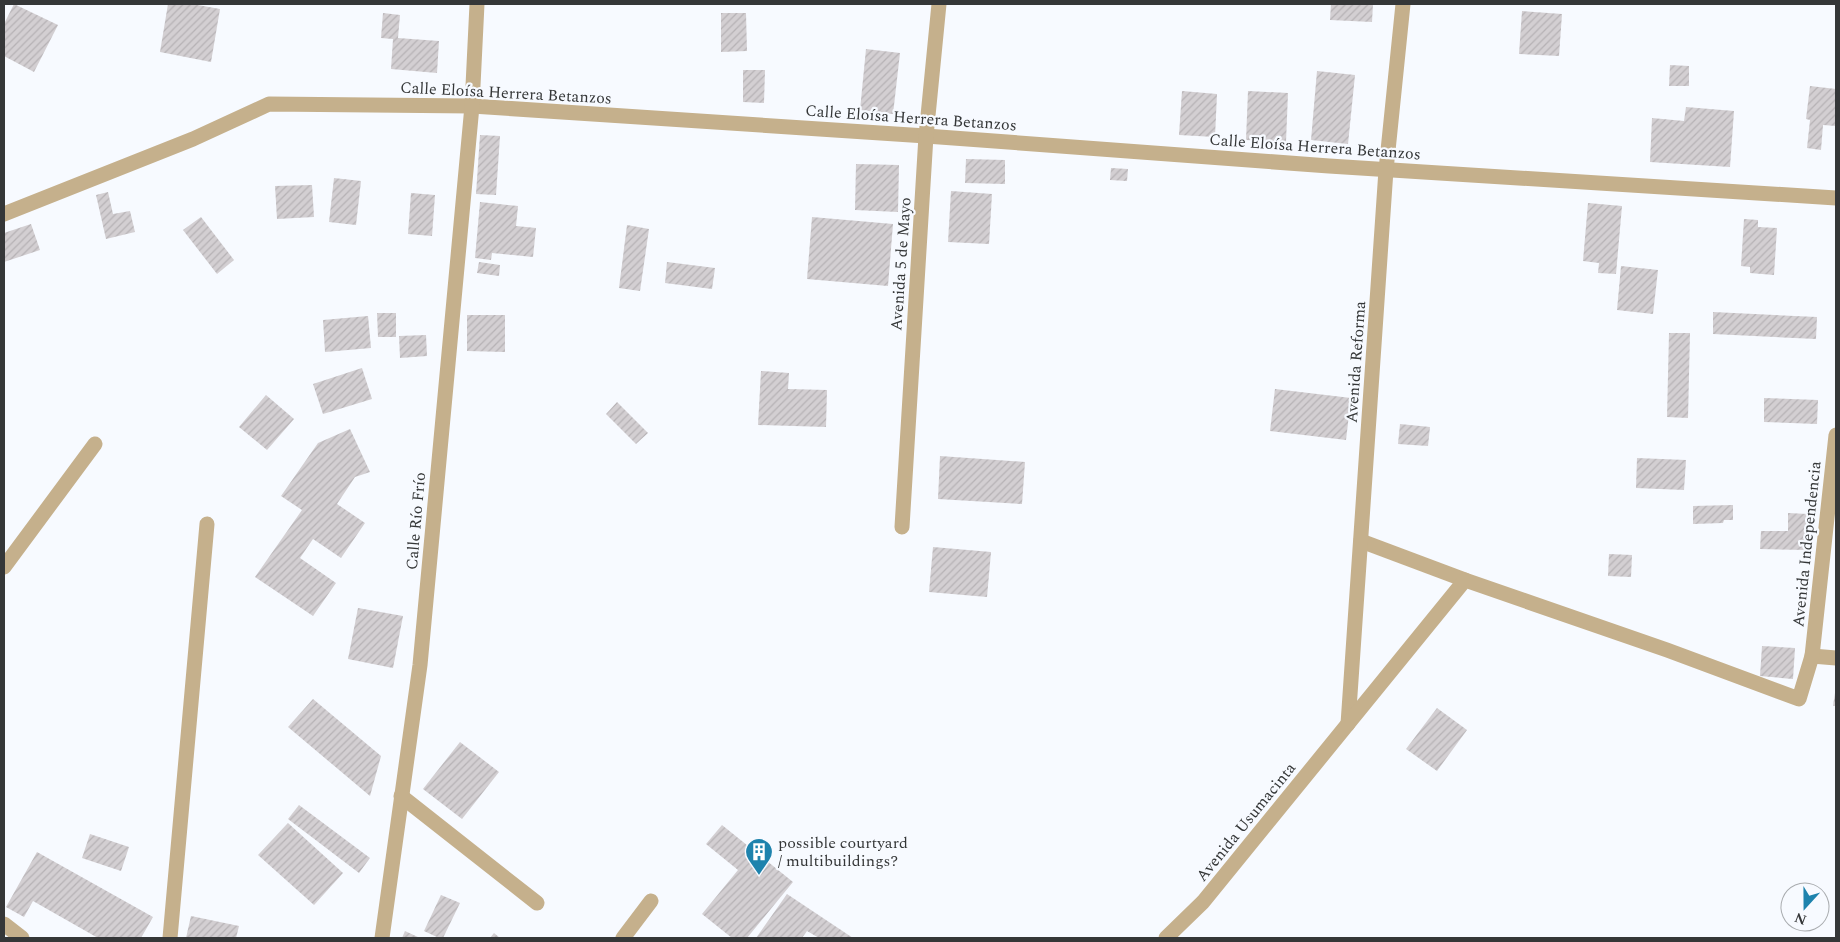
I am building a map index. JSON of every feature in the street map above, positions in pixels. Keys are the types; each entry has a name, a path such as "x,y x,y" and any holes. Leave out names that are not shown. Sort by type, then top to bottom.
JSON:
{"street":[{"name":"Calle Río Frío","path":"382,938 420,664 472,106 477,4"},
{"name":"Avenida 5 de Mayo","path":"902,528 926,136 939,4"},
{"name":"Avenida Reforma","path":"1348,724 1386,170 1403,4"},
{"name":"Calle Eloísa Herrera Betanzos","path":"4,214 192,139 269,104 472,106 926,136 1386,170 1836,198"},
{"name":"Avenida Independencia","path":"1466,580 1667,650 1799,699 1812,656 1836,435"},
{"path":"4,566 95,444"},
{"path":"170,938 207,524"},
{"path":"1361,541 1466,580"},
{"name":"Avenida Usumacinta","path":"1166,938 1203,902 1466,580"},
{"path":"1812,656 1836,658"},
{"path":"401,796 537,902"},
{"path":"623,938 651,901"},
{"path":"4,924 22,938"}],"building":[{"path":"14,4 58,25 34,72 4,56 4,24"},
{"path":"168,4 192,4 220,9 211,62 160,52"},
{"path":"1331,4 1373,4 1372,22 1330,20"},
{"path":"1522,11 1562,14 1559,56 1519,54"},
{"path":"383,13 400,15 398,38 439,41 437,73 391,69 393,39 381,38"},
{"path":"721,13 746,13 747,51 721,52"},
{"path":"866,49 900,53 893,114 860,110"},
{"path":"1670,65 1689,66 1689,86 1669,86"},
{"path":"743,70 765,70 764,103 743,102"},
{"path":"1317,71 1355,75 1348,144 1311,140"},
{"path":"1810,86 1836,89 1836,126 1823,125 1821,150 1807,148 1810,120 1806,119"},
{"path":"1182,91 1217,94 1215,137 1179,135"},
{"path":"1248,91 1288,93 1286,142 1246,140"},
{"path":"1686,107 1734,111 1730,167 1650,162 1652,118 1684,121"},
{"path":"480,135 500,136 496,195 476,194"},
{"path":"966,159 1005,160 1005,184 965,183"},
{"path":"856,164 899,165 898,212 855,210"},
{"path":"1111,168 1128,169 1127,181 1110,180"},
{"path":"334,178 361,181 356,225 329,222"},
{"path":"312,185 314,217 277,219 275,186"},
{"path":"951,191 992,194 989,244 948,242"},
{"path":"108,192 113,214 130,211 135,232 106,239 96,195"},
{"path":"411,193 435,195 432,236 408,234"},
{"path":"480,202 518,206 516,226 536,228 533,257 492,253 491,260 475,258"},
{"path":"1588,203 1622,206 1616,274 1598,273 1599,263 1583,261"},
{"path":"201,217 234,260 217,274 183,230"},
{"path":"812,217 893,224 888,286 807,279"},
{"path":"1744,219 1758,220 1758,227 1777,228 1774,275 1750,273 1750,267 1741,266"},
{"path":"31,224 40,250 4,262 4,233"},
{"path":"627,225 649,229 640,291 619,288"},
{"path":"479,262 500,265 499,276 477,273"},
{"path":"667,262 715,268 712,289 665,283"},
{"path":"1621,266 1658,270 1653,314 1617,310"},
{"path":"1713,312 1817,317 1816,339 1713,334"},
{"path":"377,313 396,313 396,337 378,337"},
{"path":"467,315 505,315 505,352 467,351"},
{"path":"368,316 371,348 325,352 323,320"},
{"path":"1669,333 1690,333 1688,418 1667,417"},
{"path":"426,335 427,356 400,358 399,336"},
{"path":"362,368 372,399 323,414 313,384"},
{"path":"761,371 789,373 788,389 827,390 826,427 758,425"},
{"path":"1275,389 1351,398 1346,440 1270,431"},
{"path":"266,395 294,419 267,450 239,427"},
{"path":"1764,398 1818,400 1817,424 1764,422"},
{"path":"617,402 648,433 636,444 606,414"},
{"path":"1400,424 1430,427 1428,446 1398,444"},
{"path":"350,429 370,472 355,477 337,504 365,523 341,558 313,539 300,558 336,583 313,616 255,577 302,510 281,496 318,443"},
{"path":"940,456 1025,462 1022,504 938,499"},
{"path":"1637,458 1686,460 1684,490 1636,488"},
{"path":"1733,505 1733,520 1724,520 1723,523 1693,524 1693,506"},
{"path":"1788,513 1808,514 1807,550 1760,549 1761,531 1788,531"},
{"path":"933,547 991,552 987,597 929,592"},
{"path":"1609,554 1632,555 1631,577 1608,576"},
{"path":"358,608 403,616 393,668 348,659"},
{"path":"1762,646 1795,648 1793,679 1760,676"},
{"path":"1835,693 1836,706 1833,706"},
{"path":"313,699 381,756 370,796 288,727"},
{"path":"1437,708 1467,730 1437,771 1406,749"},
{"path":"460,742 499,772 462,819 423,789"},
{"path":"299,805 370,858 359,873 288,819"},
{"path":"288,823 343,873 314,905 258,855"},
{"name":"possible courtyard / multibuildings?","path":"722,825 793,882 747,938 732,938 702,914 738,870 706,844"},
{"path":"90,834 129,847 121,871 82,858"},
{"path":"37,852 153,917 141,938 98,938 33,901 24,917 6,907"},
{"path":"787,894 853,938 819,938 807,931 802,938 756,938"},
{"path":"441,895 460,903 443,938 439,938 424,931"},
{"path":"191,916 239,926 236,938 186,938"},
{"path":"405,931 420,938 402,938"},
{"path":"494,933 500,938 490,938"}],"place":[{"name":"possible courtyard / multibuildings?","path":"759,876"}]}
